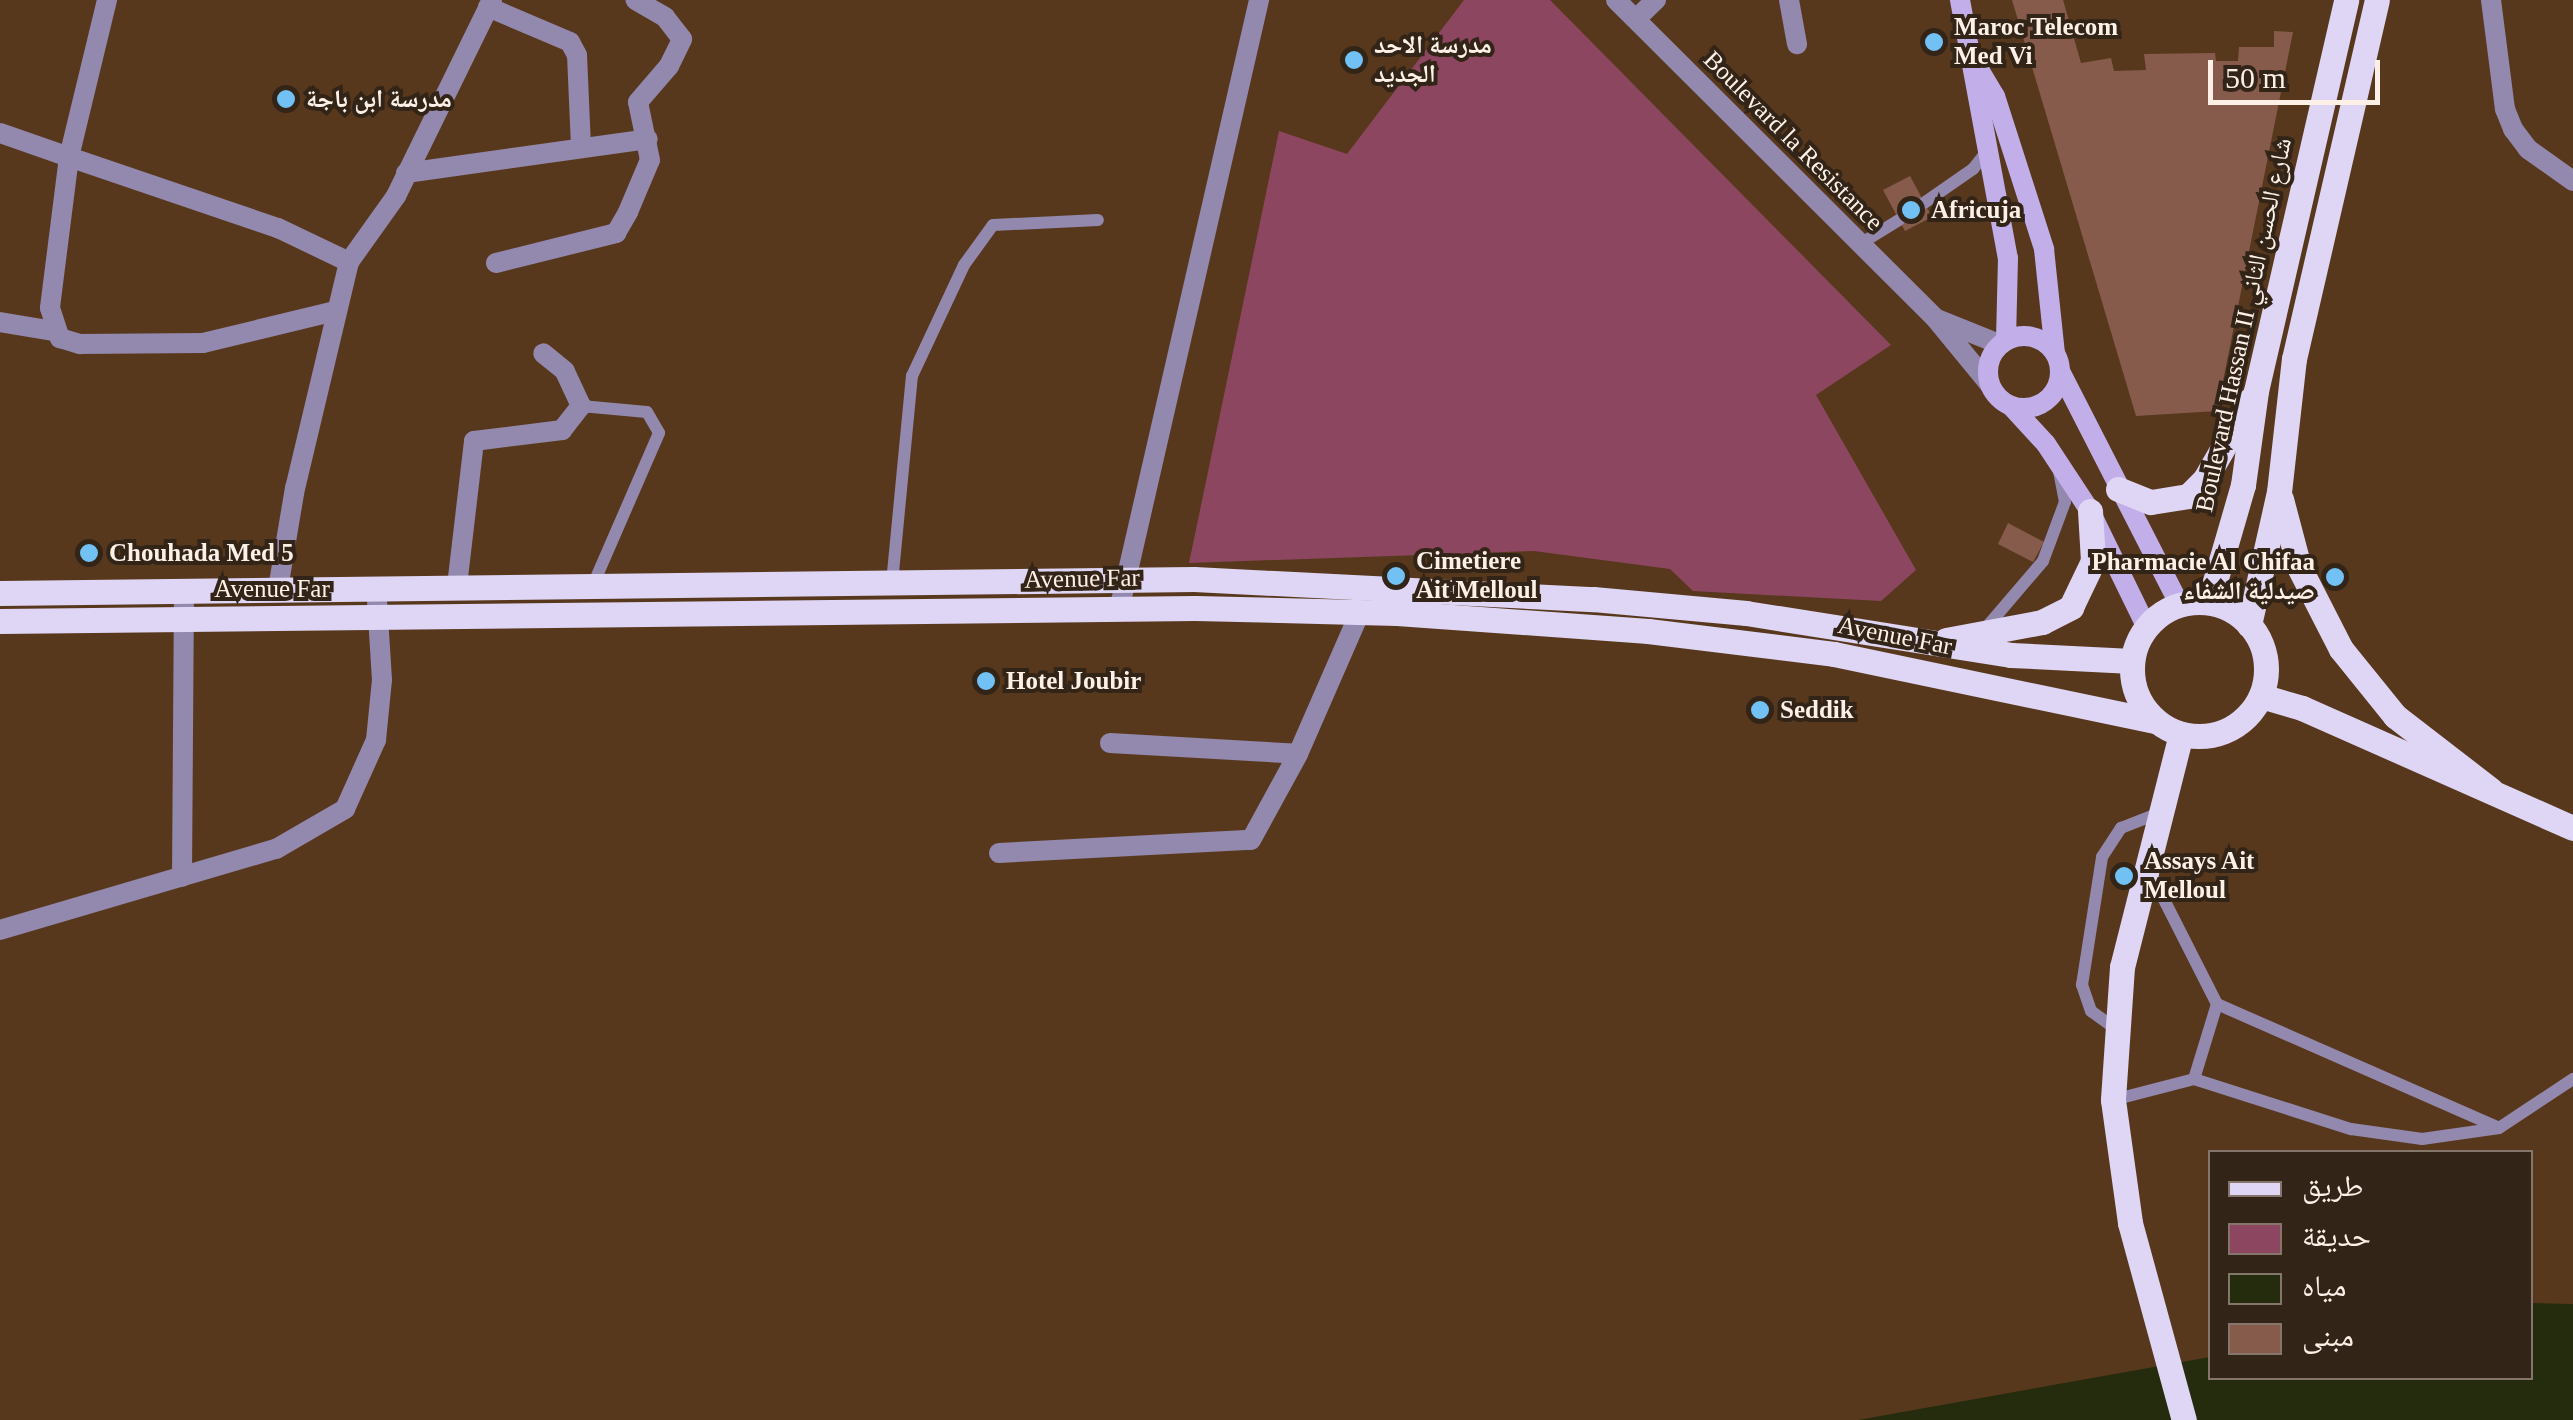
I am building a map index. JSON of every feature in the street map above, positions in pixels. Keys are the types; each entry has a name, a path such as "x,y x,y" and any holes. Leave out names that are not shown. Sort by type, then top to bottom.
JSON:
{"main road":[{"path":"1960,0 1976,65 1987,150 2008,258 2003,342 1989,362 1990,385 2058,463 2090,511 2146,626"},
{"name":"Boulevard Hassan II شارع الحسن الثاني","path":"2209,602 2242,486 2256,391 2346,0"},
{"path":"2249,624 2209,602 2180,604 2146,626 2132,661 2136,694 2156,721 2181,734 2224,731 2261,696 2266,663 2249,624 2280,492 2294,359 2377,0"},
{"path":"1976,65 1995,96 2044,249 2058,363 2045,402 2012,407"},
{"path":"2003,342 2037,338 2058,363 2088,416 2118,489 2180,604"},
{"path":"2118,489 2151,502 2188,496 2205,479 2256,391"},
{"path":"2280,492 2299,567 2340,649 2396,716 2491,790"},
{"path":"1936,642 2058,617 2082,595 2096,546 2090,511"},
{"name":"Avenue Far","path":"0,593 1127,580 1593,599 1746,613 2011,656 2132,661"},
{"name":"Avenue Far","path":"0,621 1120,610 1360,612 1648,632 1834,654 2156,721"},
{"path":"2261,696 2491,790 2573,828"},
{"path":"2181,734 2146,862 2114,1028 2113,1100 2130,1222 2184,1420"}],"street":[{"path":"54,330 50,308 69,157 107,0"},
{"path":"496,263 616,234 644,181 648,139 638,102 682,40 665,17 635,0"},
{"path":"1120,610 1259,0"},
{"name":"Boulevard la Resistance","path":"1616,0 1935,318 1990,385"},
{"path":"1636,20 1656,0"},
{"path":"1789,0 1796,44"},
{"path":"2491,0 2504,109 2513,129 2528,149 2573,181"},
{"path":"278,588 335,311 349,262 406,173 490,4 570,42 577,55 581,148"},
{"path":"0,133 278,228 349,262"},
{"path":"406,173 648,139"},
{"path":"0,322 54,330 80,344 160,346 335,311"},
{"name":"Boulevard la Resistance","path":"1935,318 2003,342"},
{"path":"457,586 474,441 562,430 581,406 564,371 543,353"},
{"path":"182,877 183,589"},
{"path":"0,930 276,849 345,809 376,740 382,680 377,590"},
{"path":"999,853 1250,840 1298,754 1360,612"},
{"path":"1110,743 1298,754"}],"lane":[{"path":"1924,202 1973,170 1987,150"},
{"path":"892,582 912,376 964,265 994,225 1098,220"},
{"path":"1860,244 1899,220"},
{"path":"581,406 647,412 659,434 592,586"},
{"path":"1984,632 2043,561 2061,523 2058,463"},
{"path":"2114,1028 2091,1012 2082,984 2102,857 2121,828 2159,813"},
{"path":"2146,862 2217,1004 2499,1128"},
{"path":"2194,1079 2217,1004"},
{"path":"2113,1100 2194,1079 2386,1138 2499,1128 2573,1079"}],"green space":[{"path":"1464,0 1550,0 1891,345 1816,395 1916,570 1881,601 1693,591 1670,569 1534,551 1189,563 1279,131 1347,154"}],"water":[{"path":"2533,1303 2573,1304 2573,1420 1858,1420 2208,1357 2208,1380 2533,1380"}],"building":[{"path":"2012,0 2063,0 2081,63 2111,58 2114,71 2146,70 2144,54 2215,53 2216,61 2238,61 2239,47 2274,47 2274,31 2293,32 2217,411 2136,416"},
{"name":"Africuja","path":"1910,176 1932,217 1905,231 1883,190"},
{"path":"2008,523 2044,542 2033,562 1998,544"}],"place":[{"name":"Maroc Telecom Med Vi","path":"1934,42"},
{"name":"مدرسة الاحد الجديد","path":"1354,60"},
{"name":"مدرسة ابن باجة","path":"286,99"},
{"name":"Africuja","path":"1911,210"},
{"name":"Chouhada Med 5","path":"89,553"},
{"name":"Cimetiere Ait Melloul","path":"1396,576"},
{"name":"Pharmacie Al Chifaa صيدلية الشفاء","path":"2335,577"},
{"name":"Hotel Joubir","path":"986,681"},
{"name":"Seddik","path":"1760,710"},
{"name":"Assays Ait Melloul","path":"2124,876"}]}
